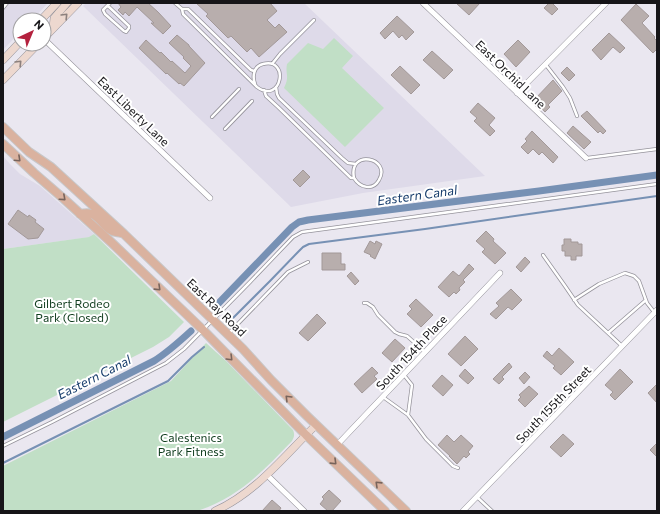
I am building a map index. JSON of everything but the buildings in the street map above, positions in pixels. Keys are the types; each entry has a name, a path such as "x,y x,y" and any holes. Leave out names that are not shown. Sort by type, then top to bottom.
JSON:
{"main road":[{"path":"49,12 57,3"},
{"path":"53,29 54,18 67,3"},
{"path":"53,29 78,3"},
{"path":"3,60 12,50"},
{"path":"3,80 30,52"},
{"name":"East Ray Road","path":"3,127 29,152 51,167 124,234 228,334 316,425 406,511"},
{"path":"3,144 64,199 203,330 306,435 385,511"},
{"path":"80,214 87,212 92,213 110,230 124,234"},
{"path":"215,511 252,489 316,425"}],"street":[{"name":"East Orchid Lane","path":"423,3 586,158"},
{"path":"517,93 606,3"},
{"name":"East Liberty Lane","path":"52,46 210,198"},
{"name":"South 154th Place","path":"337,445 500,272"},
{"name":"South 155th Street","path":"463,511 656,311"},
{"path":"267,475 304,511"}],"lane":[{"path":"108,6 130,26 126,32 105,14 103,10 110,3"},
{"path":"175,3 182,9 183,14 260,89 272,90 276,87 280,77 278,69 269,63 262,64 254,71 253,80 255,84"},
{"path":"3,8 7,4"},
{"path":"182,9 188,9 251,70 254,71"},
{"path":"272,64 314,20"},
{"path":"545,65 570,98 577,116"},
{"path":"276,87 277,94 280,98 330,147 348,163 356,164"},
{"path":"212,117 239,89"},
{"path":"264,90 266,96 360,185 365,187 374,185 380,178 381,170 372,160 364,159 356,164 353,173 354,178"},
{"path":"225,129 252,101"},
{"path":"586,158 657,149"},
{"path":"3,446 166,363 184,349 213,320 292,237 302,232 657,184"},
{"path":"543,255 578,305 622,346"},
{"path":"228,334 288,272 308,262"},
{"path":"574,300 599,284 625,272 634,276 639,281 647,303 656,311"},
{"path":"608,334 646,300"},
{"path":"364,303 367,302 371,305 378,315 395,332 407,336 425,352"},
{"path":"404,374 412,385 408,415"},
{"path":"383,397 392,402 408,415 426,439 458,468"},
{"path":"477,497 492,511"}],"shaded area":[{"path":"3,3 48,3 40,12 12,12 12,40 3,50"},
{"path":"86,3 304,3 485,176 363,193 291,207 83,6"},
{"path":"3,156 20,174 40,186 94,234 90,237 3,249"}],"green space":[{"path":"334,38 353,56 342,68 384,108 345,147 284,88 287,81 287,64 308,43 323,49"},
{"name":"Gilbert Rodeo Park (Closed)","path":"94,234 184,322 169,337 153,347 3,422 3,249 89,237"},
{"name":"Calestenics Park Fitness","path":"206,343 226,361 294,432 292,441 260,473 225,499 197,511 3,511 3,466 171,381"}],"waterway":[{"name":"Eastern Canal","path":"214,308 292,227 299,222 657,175"},
{"path":"231,320 303,247 309,244 657,196"},
{"name":"Eastern Canal","path":"3,437 154,361 191,331"},
{"path":"3,463 168,381 204,347"}]}
